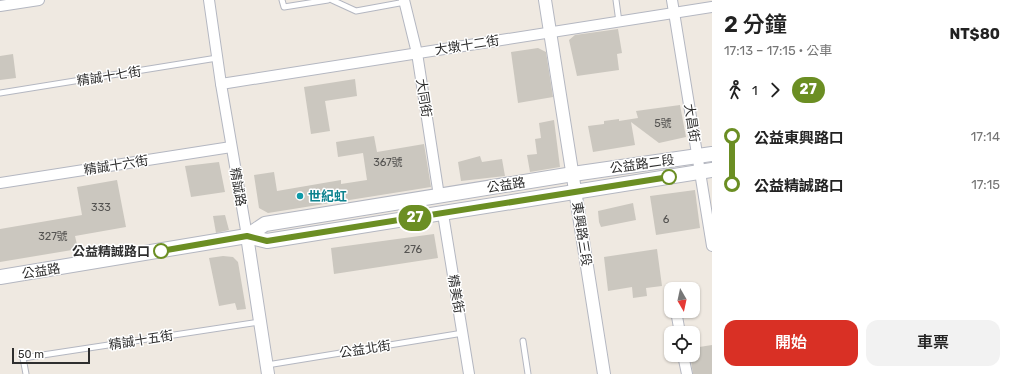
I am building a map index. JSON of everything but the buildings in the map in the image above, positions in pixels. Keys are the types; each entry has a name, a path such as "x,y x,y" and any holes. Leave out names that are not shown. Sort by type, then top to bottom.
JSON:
{"main road":[{"name":"公益路二段","path":"573,174 712,154"},
{"name":"公益路二段","path":"576,192 706,171"},
{"name":"公益路","path":"247,236 265,224 573,174"},
{"name":"公益路","path":"0,277 247,236 267,241 576,192"}],"street":[{"path":"0,6 39,0"},
{"name":"精誠路","path":"209,0 267,370"},
{"name":"東興路三段","path":"545,0 604,374"},
{"name":"大昌街","path":"672,0 697,156 706,171 712,246"},
{"name":"大同街","path":"405,1 417,53 439,196"},
{"name":"大墩十二街","path":"221,84 712,7"},
{"name":"精誠十六街","path":"0,182 231,147"},
{"path":"439,196 443,214"},
{"name":"精美街","path":"443,214 469,374"},
{"path":"684,362 687,374"}],"lane":[{"path":"282,0 284,7 328,0"},
{"path":"332,0 356,11 405,1"},
{"path":"616,0 619,22"},
{"name":"精誠十七街","path":"0,93 217,58"},
{"name":"精誠十五街","path":"26,374 23,358 259,322"},
{"name":"公益北街","path":"267,370 463,333"},
{"path":"523,341 528,374"}],"bus line":[{"name":"27","path":"161,251 247,236 267,241 669,177"}],"place":[{"name":"世紀虹","path":"300,196"},
{"name":"公益精誠路口","path":"161,251"}]}
